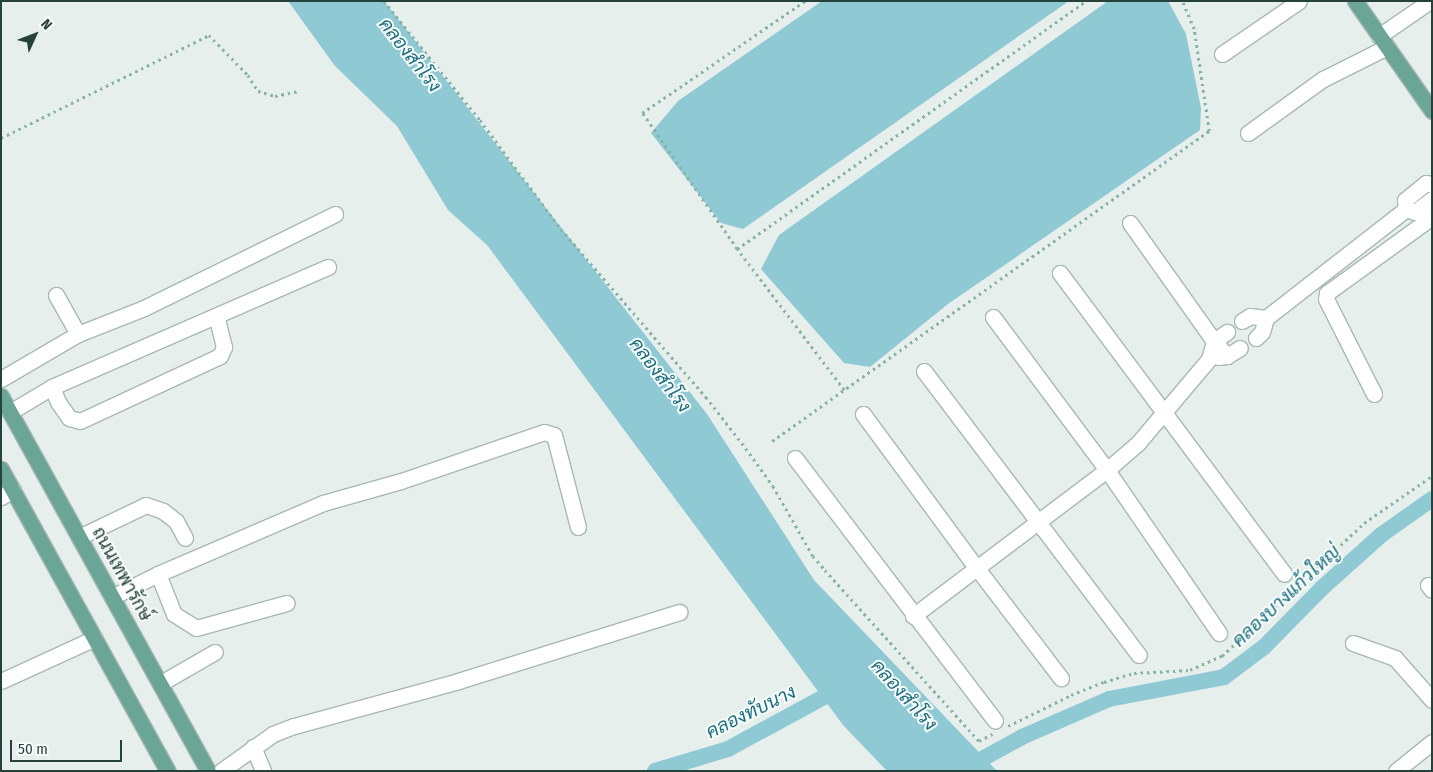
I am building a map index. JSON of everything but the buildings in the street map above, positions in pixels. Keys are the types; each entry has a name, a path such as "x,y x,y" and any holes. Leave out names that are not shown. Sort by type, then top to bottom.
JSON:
{"main road":[{"path":"1355,1 1432,111"},
{"name":"ถนนเทพารักษ์","path":"1,396 208,771"},
{"path":"1,469 7,493 95,638 168,771"}],"street":[{"path":"1222,54 1299,1"},
{"path":"1248,133 1324,79 1383,41 1430,1"},
{"path":"1406,209 1405,200 1426,184 1432,185"},
{"path":"1406,209 1415,212 1432,199"},
{"path":"1256,338 1262,332 1266,318 1406,209"},
{"path":"1,378 78,334 144,308 336,214"},
{"path":"1374,394 1326,299 1327,294 1432,217"},
{"path":"1130,223 1214,341 1227,356"},
{"path":"10,412 52,387 328,267"},
{"path":"1060,273 1284,574"},
{"path":"56,295 78,334"},
{"path":"52,387 58,402 69,418 80,421 220,356 224,347 216,316"},
{"path":"1242,321 1250,316 1266,318"},
{"path":"993,317 1107,470 1219,633"},
{"path":"913,616 1107,470 1138,443 1209,358 1214,341 1227,332"},
{"path":"1209,358 1227,356 1240,348"},
{"path":"924,371 1139,654"},
{"path":"863,414 1061,678"},
{"path":"112,597 158,574 323,503 401,480 544,432 554,435 578,527"},
{"path":"795,458 913,616 995,721"},
{"path":"79,537 146,505 163,511 176,521 185,538"},
{"path":"158,574 174,614 196,628 287,603"},
{"path":"221,771 274,734 294,726 458,680 680,612"},
{"path":"1,681 95,638"},
{"path":"1353,643 1395,658 1432,700"},
{"path":"161,683 215,652"},
{"path":"1396,771 1432,742"},
{"path":"253,747 263,771"}],"path":[{"path":"384,1 480,120 508,159"},
{"path":"805,1 642,113 737,249 844,390"},
{"path":"737,249 1086,1"},
{"path":"772,441 1209,131 1194,29 1182,1"},
{"path":"1,138 210,35 248,74 258,91 275,96 298,91"}],"water":[{"name":"คลองสำโรง","path":"288,1 384,1 707,414 814,580 997,771 887,771 843,725 487,245 448,210 397,126 335,66"},
{"path":"822,1 1069,1 743,229 721,223 651,133 678,101"},
{"path":"1108,1 1168,1 1186,34 1201,108 1200,130 948,304 870,367 844,363 761,269 779,235"}],"waterway":[{"name":"คลองบางแก้วใหญ่","path":"960,771 1022,737 1109,699 1224,677 1264,647 1322,588 1381,535 1432,499"},
{"name":"คลองทับนาง","path":"655,771 728,749 842,687"}]}
